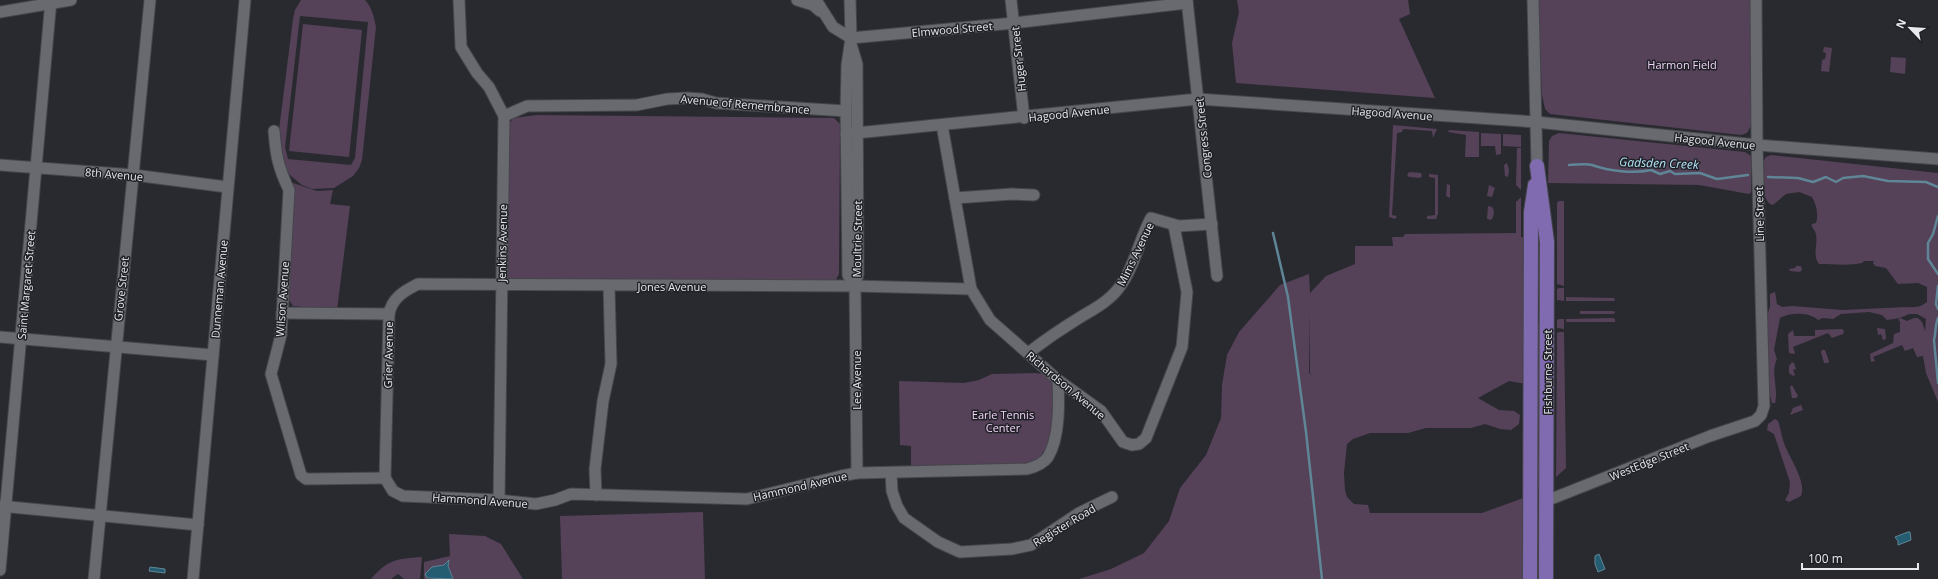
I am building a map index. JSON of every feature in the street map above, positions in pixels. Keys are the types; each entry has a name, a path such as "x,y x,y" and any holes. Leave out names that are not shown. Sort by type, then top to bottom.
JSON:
{"main road":[{"name":"Fishburne Street","path":"1537,166 1547,242 1548,310 1546,579"},
{"name":"Fishburne Street","path":"1530,579 1531,212 1537,166"},
{"path":"1531,310 1548,310"},
{"path":"1530,514 1546,503"}],"street":[{"path":"0,12 50,2 71,0"},
{"name":"Grove Street","path":"94,579 115,347 134,175 150,0"},
{"name":"Dunneman Avenue","path":"193,579 227,187 245,0"},
{"name":"Jenkins Avenue","path":"459,0 461,47 477,73 489,87 504,116 499,500"},
{"path":"797,0 813,5 822,12"},
{"path":"816,0 822,12 833,26 851,41"},
{"name":"Moultrie Street","path":"850,0 851,41 847,65 846,112 852,134"},
{"name":"Huger Street","path":"1012,0 1024,118"},
{"name":"Fishburne Street","path":"1533,0 1537,166"},
{"name":"Line Street","path":"1751,422 1761,415 1764,406 1757,145 1756,0"},
{"name":"Elmwood Street","path":"851,41 1014,23 1187,1"},
{"name":"Congress Street","path":"1187,1 1217,276"},
{"name":"Saint Margaret Street","path":"0,570 2,507 22,339 50,2"},
{"name":"Moultrie Street","path":"851,41 857,64 852,134 848,275 855,286"},
{"name":"Avenue of Remembrance","path":"504,116 527,106 637,105 667,99 687,98 702,99 716,103 846,112"},
{"name":"Hagood Avenue","path":"852,134 1024,118 1198,99 1536,122 1757,145 1938,159"},
{"name":"Richardson Avenue","path":"942,125 971,289 990,320 1058,380 1101,412 1123,442 1132,445 1139,444 1146,438 1182,347 1187,292 1174,226"},
{"name":"Wilson Avenue","path":"274,131 279,169 289,190 281,335 271,374 301,475 306,479 385,478"},
{"name":"8th Avenue","path":"0,165 134,175 227,187"},
{"path":"955,198 1012,194 1034,195"},
{"name":"Mims Avenue","path":"1028,353 1042,342 1102,304 1117,290 1127,274 1142,234 1151,218 1174,226 1212,224"},
{"name":"Jones Avenue","path":"389,314 391,304 404,291 418,284 502,286 855,286 971,289"},
{"path":"596,495 595,469 603,401 611,364 609,286"},
{"name":"Lee Avenue","path":"855,286 857,474"},
{"name":"Grier Avenue","path":"282,313 389,314 385,478"},
{"path":"0,337 213,355"},
{"name":"Hammond Avenue","path":"385,478 393,491 403,496 499,500 536,504 555,500 571,494 747,499 841,476 857,474 1027,469 1039,465 1048,457 1054,439 1059,409 1058,380"},
{"name":"WestEdge Street","path":"1546,503 1710,436 1751,422"},
{"name":"Register Road","path":"891,473 892,491 897,506 904,518 938,542 960,552 1012,549 1031,545 1079,514 1112,497"},
{"path":"2,507 99,517 198,524"}],"green space":[{"path":"301,0 365,0 371,9 376,27 362,160 359,168 353,176 334,188 312,189 302,185 285,171 278,138 295,10","holes":["300,16 368,22 355,158 351,165 288,159 285,147"]},
{"path":"1237,0 1408,0 1410,14 1399,19 1435,98 1236,83 1232,43 1239,12"},
{"name":"Harmon Field","path":"1538,0 1750,0 1752,124 1747,133 1741,135 1550,114 1545,109 1542,95"},
{"path":"303,24 362,30 349,157 289,151"},
{"path":"1824,47 1832,48 1829,72 1821,71 1822,60 1825,59 1826,53 1823,52"},
{"path":"1891,57 1906,58 1905,74 1890,72"},
{"path":"537,115 834,118 840,124 839,274 833,285 507,283 507,128 513,118"},
{"path":"1393,125 1437,129 1433,138 1432,131 1403,129 1402,132 1397,133 1392,215 1397,216 1395,219 1389,217"},
{"path":"1449,130 1479,132 1479,157 1465,157 1466,135 1448,132"},
{"path":"1481,133 1501,134 1501,154 1496,155 1495,146 1481,146"},
{"path":"1559,133 1745,152 1750,155 1753,161 1751,169 1751,192 1749,194 1699,185 1548,183 1549,141 1552,136"},
{"path":"1503,134 1521,135 1521,147 1503,146"},
{"path":"1517,148 1521,148 1521,190 1516,185"},
{"path":"1771,155 1938,173 1938,402 1926,373 1923,356 1917,357 1913,348 1905,351 1902,345 1873,357 1875,361 1871,362 1870,354 1893,343 1894,334 1900,332 1900,321 1898,320 1900,318 1887,320 1882,315 1869,312 1841,314 1833,319 1823,318 1818,320 1805,314 1794,314 1780,318 1774,350 1777,359 1774,370 1776,398 1775,403 1772,403 1768,387 1766,320 1770,306 1770,294 1775,292 1777,304 1782,307 1792,306 1842,310 1912,307 1920,306 1927,302 1927,287 1918,283 1898,284 1886,268 1875,266 1873,263 1874,261 1840,265 1819,264 1816,257 1816,233 1812,226 1812,224 1816,223 1817,209 1812,197 1799,192 1786,194 1773,205 1769,203 1764,193 1762,179 1764,160 1766,157","holes":["1909,314 1917,314 1926,319 1925,331 1922,322 1918,318 1907,321 1900,318"]},
{"path":"1507,163 1509,170 1508,177 1505,176 1504,165"},
{"path":"1409,172 1421,173 1422,176 1420,178 1409,177 1407,175"},
{"path":"1429,174 1438,175 1438,214 1436,219 1427,219 1427,216 1435,215 1435,178 1429,177"},
{"path":"293,183 317,191 333,190 330,204 350,206 337,310 293,306 289,300"},
{"path":"1447,184 1450,185 1450,198 1446,196"},
{"path":"1489,185 1495,188 1492,197 1487,196"},
{"path":"1521,197 1521,237 1527,237 1526,384 1509,381 1478,398 1499,410 1514,411 1520,415 1519,424 1511,430 1500,429 1485,424 1471,428 1426,428 1408,433 1370,433 1353,439 1347,444 1344,473 1347,497 1354,504 1368,505 1370,513 1482,513 1526,497 1526,579 1079,579 1111,569 1144,553 1169,521 1180,488 1206,455 1221,418 1222,385 1227,355 1239,332 1280,285 1309,274 1310,293 1326,276 1355,264 1355,246 1393,246 1392,237 1403,237 1405,234 1516,233 1516,202","holes":["1309,312 1310,373 1312,375 1309,373"]},
{"path":"1559,201 1564,201 1564,286 1557,284 1557,203"},
{"path":"1488,206 1492,207 1494,210 1491,220 1487,219"},
{"path":"1536,212 1540,220 1541,300 1539,298 1538,287"},
{"path":"1796,266 1801,266 1802,270 1800,272 1790,271 1789,269 1795,268"},
{"path":"1564,288 1564,301 1557,300 1557,289"},
{"path":"1566,297 1614,298 1615,300 1566,301"},
{"path":"1580,311 1615,312 1614,314 1580,314"},
{"path":"1564,319 1564,329 1557,328 1557,320"},
{"path":"1566,319 1615,319 1615,322 1566,322"},
{"path":"1537,323 1542,324 1540,491 1537,482"},
{"path":"1877,328 1885,329 1886,339 1883,340 1881,334 1878,335"},
{"path":"1842,329 1844,331 1843,334 1832,338 1828,333 1793,347 1795,353 1789,353 1788,334 1793,330 1794,336 1815,336 1815,330"},
{"path":"1564,332 1566,468 1556,477 1557,333"},
{"path":"1822,350 1825,350 1829,361 1828,363 1824,363 1821,352"},
{"path":"1792,362 1794,363 1796,369 1793,370 1795,375 1793,376 1789,373 1789,366"},
{"name":"Earle Tennis Center","path":"992,374 1044,374 1052,383 1052,428 1046,448 1040,457 1031,465 911,470 911,446 900,445 899,381 964,383 979,380"},
{"path":"1792,385 1798,396 1796,398 1792,398 1790,387"},
{"path":"1801,405 1803,410 1790,415 1793,408"},
{"path":"1775,419 1778,421 1786,449 1797,470 1802,484 1801,496 1789,502 1785,500 1789,493 1790,482 1774,434 1767,430 1768,424"},
{"path":"703,512 705,579 562,579 560,516"},
{"path":"1536,520 1540,521 1542,579 1537,579 1538,565"},
{"path":"449,534 485,536 501,544 523,579 453,579 448,562 444,565 432,567 427,578 429,579 424,579 424,562 450,556"},
{"path":"422,557 420,579 404,579 398,574 391,579 371,579 383,567 394,561 406,558"}],"water":[{"path":"1910,532 1911,540 1898,545 1898,541 1895,537"},
{"path":"1599,554 1605,569 1598,572 1595,564 1595,556"},
{"path":"449,560 448,566 453,579 427,578 425,574 432,567 444,565"},
{"path":"150,567 165,569 165,573 149,571"}],"waterway":[{"name":"Gadsden Creek","path":"1569,165 1590,164 1606,169 1629,172 1651,170 1660,174 1670,171 1675,174 1700,173 1717,179 1748,175"},
{"name":"Gadsden Creek","path":"1768,177 1798,178 1813,182 1826,177 1836,182 1843,178 1863,176 1888,181 1926,182 1938,187"},
{"name":"Gadsden Creek","path":"1938,216 1933,234 1928,243 1928,259 1938,274"},
{"path":"1273,233 1288,297 1306,432 1322,579"},
{"name":"Gadsden Creek","path":"1938,286 1936,304 1938,309"},
{"name":"Gadsden Creek","path":"1938,318 1934,340 1938,383"}]}
